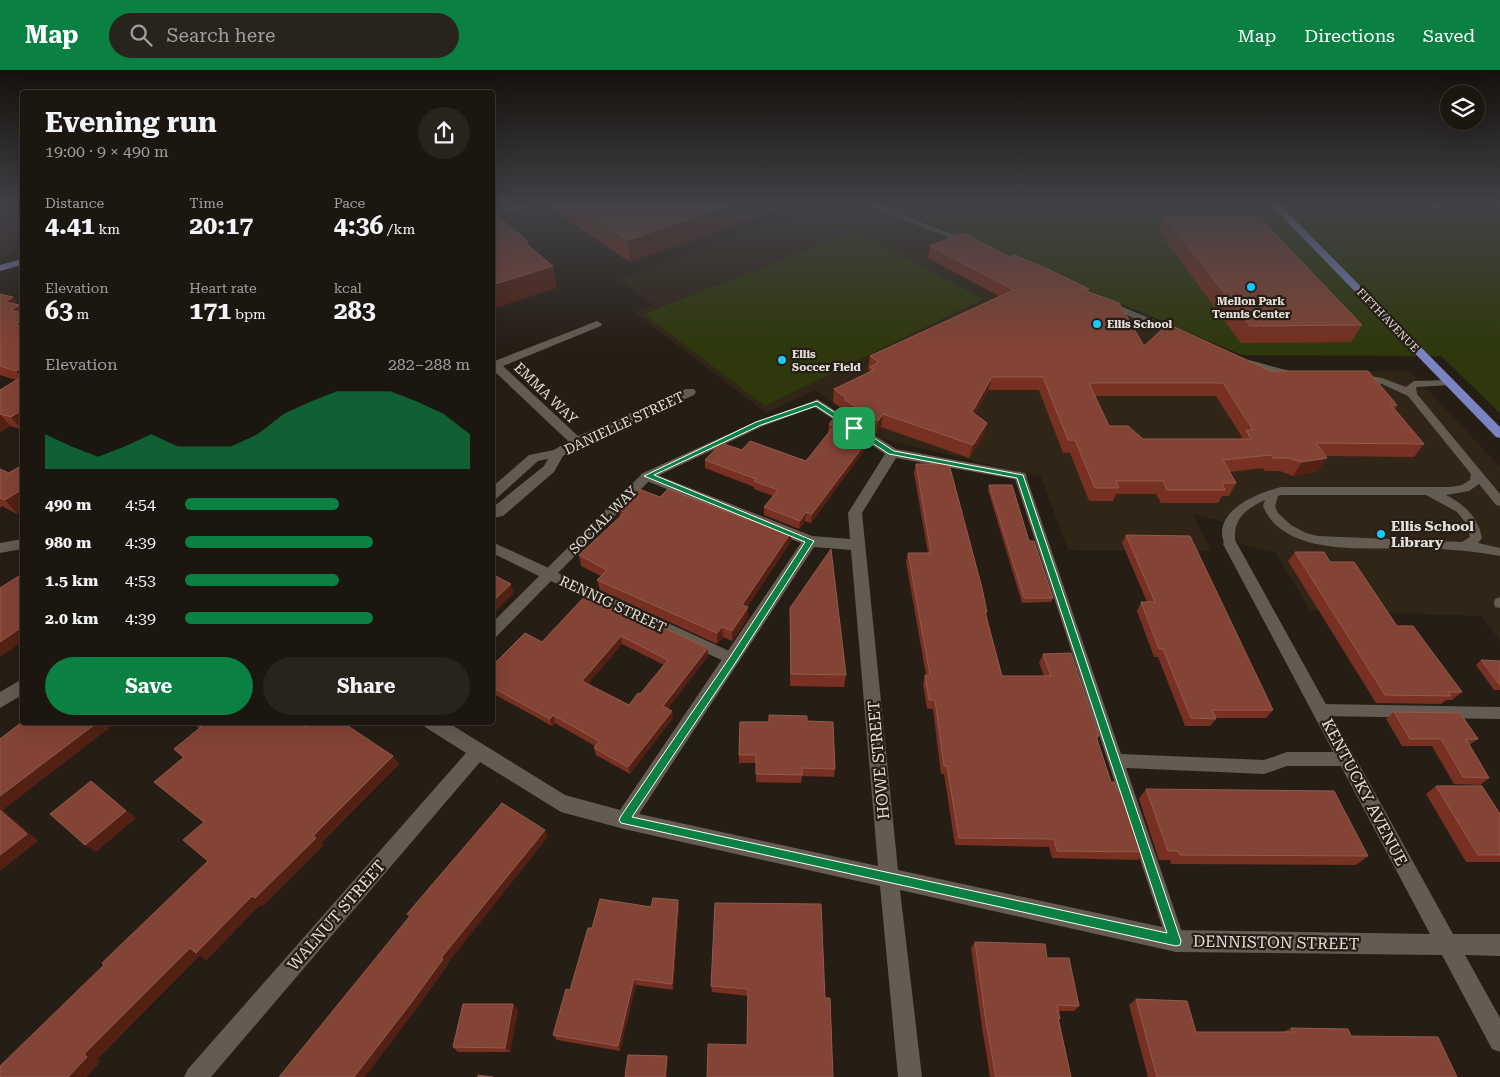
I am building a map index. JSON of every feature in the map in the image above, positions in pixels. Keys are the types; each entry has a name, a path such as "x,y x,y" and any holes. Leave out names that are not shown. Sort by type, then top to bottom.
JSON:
{"highway":[{"name":"FIFTH AVENUE","path":"1322,253 1500,434"}],"main road":[{"path":"0,268 20,263"}],"street":[{"path":"495,366 597,324"},
{"name":"EMMA WAY","path":"495,367 576,442"},
{"name":"DANIELLE STREET","path":"495,492 534,458 558,453 576,442 690,392"},
{"path":"817,403 892,452 1020,476"},
{"name":"HOWE STREET","path":"892,452 855,513 889,878 910,1077"},
{"name":"DANIELLE STREET","path":"495,513 498,513 549,469 558,453"},
{"path":"647,476 810,541 858,545"},
{"path":"624,820 810,541"},
{"path":"0,548 20,544"},
{"name":"KENTUCKY AVENUE","path":"1230,544 1500,1041"},
{"name":"RENNIG STREET","path":"495,548 548,574"},
{"path":"0,701 20,687"},
{"name":"DENNISTON STREET","path":"435,725 477,753 561,803 624,820 1176,941 1500,945"},
{"name":"WALNUT STREET","path":"196,1077 477,753"}],"lane":[{"path":"1104,302 1187,337"},
{"path":"1240,359 1278,372 1302,374"},
{"path":"1349,376 1379,379 1412,394 1500,502"},
{"path":"1412,394 1411,386 1414,384 1450,382"},
{"name":"SOCIAL WAY","path":"495,629 647,476 759,424 817,403"},
{"path":"1230,544 1228,530 1232,519 1242,508 1256,499 1273,493 1296,490 1451,491 1466,488 1477,480 1477,473"},
{"path":"1020,476 1176,941"},
{"path":"1421,491 1452,502 1470,521 1476,531 1476,538 1471,543 1463,546"},
{"path":"1273,493 1270,499 1271,511 1283,524 1302,536 1336,542 1463,546 1500,552"},
{"name":"RENNIG STREET","path":"548,574 733,659"},
{"path":"1321,710 1500,713"},
{"path":"1115,761 1264,767 1287,759 1347,759"}],"shaded area":[{"path":"0,253 18,253 0,258"},
{"path":"690,253 998,253 1273,372 1410,371 1500,467 1500,641 1481,616 1310,610 1276,553 1240,544 1229,523 1193,514 1211,551 1068,550 1041,477 878,438 816,390 766,413 634,312 652,305 618,279"}],"green space":[{"name":"Ellis Soccer Field","path":"800,253 897,253 983,299 765,406 644,314"},
{"path":"1002,253 1500,253 1500,413 1441,356 1242,355"}],"building":[{"path":"495,253 537,253 553,266 495,284"},
{"name":"Ellis School","path":"943,253 1002,253 1010,257 1015,255 1052,271 1089,289 1081,289 1119,303 1144,346 1168,324 1271,371 1368,371 1397,405 1391,405 1424,444 1316,443 1327,458 1302,462 1288,458 1273,458 1271,455 1223,460 1236,483 1222,483 1225,490 1167,490 1163,481 1116,481 1119,488 1095,488 1075,440 1068,440 1043,377 992,377 972,412 987,423 973,445 883,414 878,421 845,400 846,398 834,389 874,370 870,367 879,362 870,356 1014,290","holes":["1089,383 1223,383 1253,430 1246,430 1251,439 1143,439 1128,426 1109,426"]},
{"path":"1194,253 1293,253 1362,325 1250,326"},
{"path":"0,294 13,297 5,302 20,305 11,310 20,312 20,322 15,324 20,326 20,368 16,371 0,366"},
{"path":"20,380 20,411 11,417 0,414 0,390"},
{"path":"836,415 870,437 812,514 806,512 800,521 764,507 778,490 754,481 756,479 705,460 721,443 742,450 750,441 806,461 834,426 829,424"},
{"path":"916,464 949,464 982,588 987,612 985,612 1002,676 1051,676 1043,654 1071,653 1099,736 1096,736 1111,782 1114,782 1117,791 1124,791 1145,852 1057,851 1054,839 959,838 947,766 944,766 935,700 929,700 925,675 930,675 908,553 931,553"},
{"path":"20,466 20,491 5,500 0,498 0,469 9,473"},
{"path":"989,485 1012,485 1029,541 1034,541 1053,598 1024,598"},
{"path":"639,489 660,497 668,489 751,521 755,516 792,531 742,605 748,607 732,631 722,627 717,633 597,580 607,570 579,555 625,512 618,509"},
{"path":"1126,535 1190,536 1273,710 1212,710 1216,719 1191,718 1163,649 1159,649 1141,602 1155,602"},
{"path":"831,549 846,675 791,674 790,608"},
{"path":"1295,552 1324,552 1330,562 1354,562 1397,626 1413,626 1462,692 1448,692 1451,696 1385,695"},
{"path":"20,575 20,628 0,642 0,588"},
{"path":"495,576 511,584 495,599"},
{"path":"588,593 708,648 663,706 672,711 628,767 594,748 599,741 553,715 550,719 495,689 495,663 525,633 542,642","holes":["621,636 668,660 640,694 638,693 629,705 582,681"]},
{"path":"1481,660 1500,661 1500,685"},
{"path":"1394,712 1460,713 1478,739 1466,739 1489,778 1463,777 1441,739 1410,739"},
{"path":"769,715 807,716 807,721 833,722 835,769 802,768 802,775 756,774 756,755 739,755 740,722 769,722"},
{"path":"20,724 94,725 0,796 0,739"},
{"path":"198,725 303,725 306,727 308,725 346,725 393,756 313,836 316,838 255,898 252,896 196,953 190,948 84,1054 87,1057 68,1077 0,1077 0,1066 104,965 102,963 208,861 183,840 204,822 154,782 184,757 174,749 201,727"},
{"path":"91,781 126,811 85,845 50,814"},
{"path":"1436,786 1482,786 1500,814 1500,855 1478,855"},
{"path":"1146,789 1334,791 1368,856 1180,855 1178,851 1168,851"},
{"path":"502,803 545,830 441,958 443,959 411,1003 354,1077 279,1077 410,916 407,914"},
{"path":"0,810 27,834 0,855"},
{"path":"653,898 678,900 672,984 634,979 618,1046 553,1035 566,989 570,990 588,928 592,928 600,899 651,907"},
{"path":"715,903 821,904 825,998 830,998 833,1077 707,1077 708,1044 747,1045 748,989 711,986"},
{"path":"975,942 1045,944 1047,958 1069,958 1079,1006 1057,1005 1071,1077 996,1077"},
{"path":"1136,999 1187,1001 1196,1032 1293,1032 1291,1028 1348,1029 1351,1036 1438,1037 1457,1077 1157,1077"},
{"path":"463,1004 513,1004 505,1048 453,1047"},
{"path":"628,1055 667,1056 665,1077 625,1077"}],"place":[{"name":"Mellon Park Tennis Center","path":"1251,287"},
{"name":"Ellis School","path":"1097,324"},
{"name":"Ellis Soccer Field","path":"782,360"},
{"name":"Ellis School Library","path":"1381,534"}],"route":[{"path":"817,403 854,428 892,452 1020,476 1176,941 624,820 810,541 647,476 759,424 817,403"}]}
